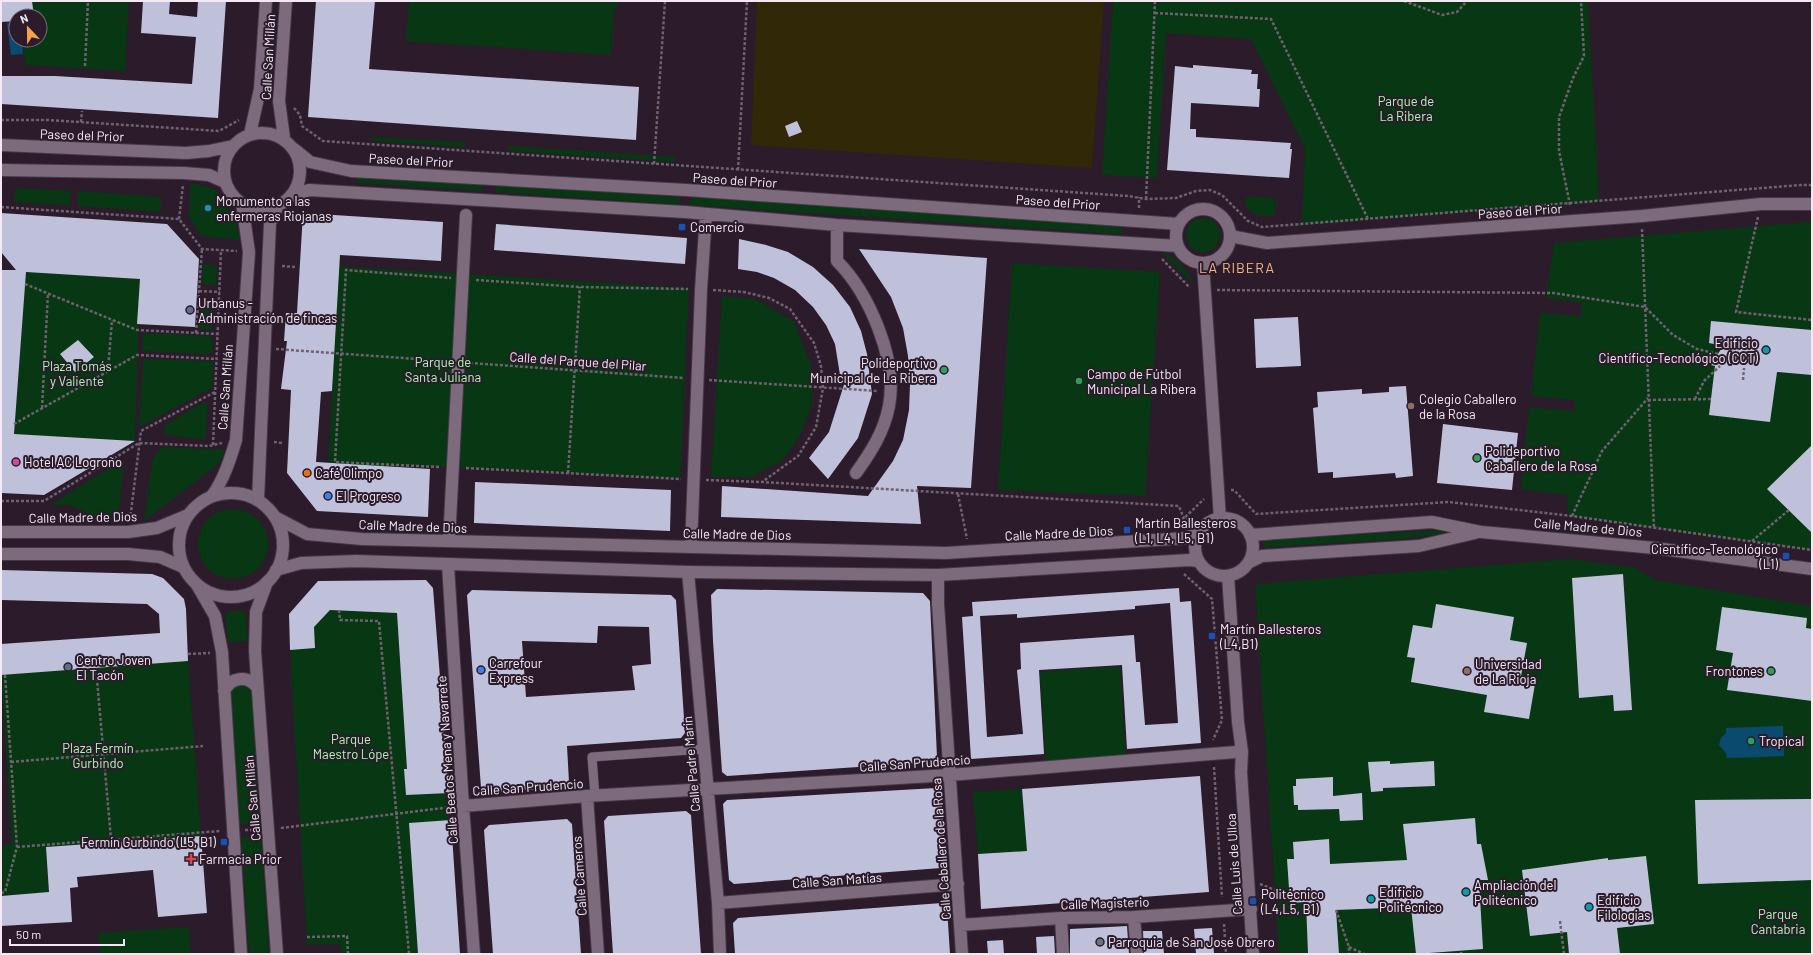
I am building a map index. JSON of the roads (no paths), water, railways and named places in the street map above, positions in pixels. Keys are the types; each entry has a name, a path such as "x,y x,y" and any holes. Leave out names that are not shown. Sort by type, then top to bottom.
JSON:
{"street":[{"name":"Calle San Millán","path":"250,134 260,90 266,1"},
{"name":"Calle San Millán","path":"284,138 278,101 286,1"},
{"path":"292,196 298,185 301,173 300,160 294,149 284,138 261,132 250,134 240,139 233,146 226,157 224,169 225,182 229,190 242,203 254,208 266,209 278,205 292,196 309,190 706,214 837,225 1178,246"},
{"name":"Paseo del Prior","path":"1,146 186,153 209,151 233,146"},
{"name":"Paseo del Prior","path":"294,149 310,162 351,171 678,190 1179,224"},
{"path":"1,170 184,173 209,175 225,182"},
{"name":"Calle San Millán","path":"212,496 218,488 229,463 236,440 250,252 242,203"},
{"name":"Paseo del Prior","path":"1230,236 1267,243 1642,216 1761,204 1812,204"},
{"path":"258,500 270,223 278,205"},
{"path":"1200,209 1217,213 1224,219 1230,236 1228,244 1222,255 1211,261 1203,263 1188,258 1178,246 1176,232 1183,217 1200,209"},
{"path":"691,547 701,290 706,214"},
{"path":"449,541 466,215"},
{"path":"837,225 837,261 849,273 861,293 880,332 891,384 887,412 875,446 856,473"},
{"path":"1203,263 1217,491 1214,520"},
{"path":"230,493 245,494 258,500 268,509 280,526 283,544 276,570 267,582 249,594 231,597 213,594 197,585 183,567 180,559 178,541 180,532 188,515 204,500 212,496 230,493"},
{"name":"Calle Madre de Dios","path":"1,532 128,532 157,528 188,515"},
{"name":"Calle Madre de Dios","path":"275,518 307,534 362,539 946,553 1187,538 1199,532"},
{"path":"1227,518 1241,524 1250,535 1253,544 1253,553 1250,562 1240,572 1228,576 1216,576 1205,570 1198,561 1195,551 1195,541 1199,532 1214,520 1227,518"},
{"name":"Calle Madre de Dios","path":"1250,535 1432,522 1481,532 1655,548 1812,570"},
{"name":"Calle Madre de Dios","path":"1250,562 1262,556 1419,546 1481,532"},
{"path":"1,554 128,554 160,557 183,567"},
{"path":"276,570 301,563 332,560 688,572 938,575 1189,560 1198,561"},
{"name":"Calle Beatos Mena y Navarrete","path":"448,565 474,954"},
{"name":"Calle Padre Marín","path":"688,572 718,903 720,954"},
{"name":"Calle Caballero de la Rosa","path":"938,575 938,604 962,954"},
{"name":"Calle Luis de Ulloa","path":"1228,576 1238,722 1242,752 1241,772 1253,954"},
{"name":"Calle San Millán","path":"267,582 256,612 255,651 277,954"},
{"name":"Calle San Millán","path":"197,585 215,616 222,652 241,954"},
{"path":"224,691 231,682 242,678 249,680 257,687"},
{"name":"Calle Luis de Ulloa","path":"1238,722 1236,752 1241,772"},
{"name":"Calle San Prudencio","path":"463,806 591,796 950,775 1236,752"},
{"name":"Calle Cameros","path":"591,796 598,954"},
{"name":"Calle San Matías","path":"718,903 958,884"},
{"name":"Calle Magisterio","path":"960,925 1060,918 1134,917 1251,909"},
{"path":"1134,917 1137,954"},
{"path":"1060,918 1063,954"}],"lane":[{"name":"Calle San Prudencio","path":"591,796 592,757 704,749"}],"water":[{"path":"10,48 23,48 23,54 11,55"},
{"name":"Tropical","path":"1783,726 1784,756 1727,758 1726,753 1719,745 1721,738 1726,733 1726,728"}],"place":[{"name":"Monumento a las enfermeras Riojanas","path":"208,208"},
{"name":"Comercio","path":"682,227"},
{"name":"Urbanus - Administración de fincas","path":"190,310"},
{"name":"Edificio Científico-Tecnológico (CCT)","path":"1766,350"},
{"name":"Polideportivo Municipal de La Ribera","path":"944,370"},
{"name":"Campo de Fútbol Municipal La Ribera","path":"1079,381"},
{"name":"Colegio Caballero de la Rosa","path":"1411,406"},
{"name":"Polideportivo Caballero de la Rosa","path":"1477,458"},
{"name":"Hotel AC Logroño","path":"16,462"},
{"name":"Café Olimpo","path":"307,473"},
{"name":"El Progreso","path":"328,496"},
{"name":"Martín Ballesteros (L1, L4, L5, B1)","path":"1127,530"},
{"name":"Científico-Tecnológico (L1)","path":"1786,556"},
{"name":"Martín Ballesteros (L4,B1)","path":"1212,636"},
{"name":"Centro Joven El Tacón","path":"68,667"},
{"name":"Carrefour Express","path":"481,670"},
{"name":"Universidad de La Rioja","path":"1467,671"},
{"name":"Frontones","path":"1771,671"},
{"name":"Tropical","path":"1751,741"},
{"name":"Fermín Gurbindo (L5, B1)","path":"224,842"},
{"name":"Farmacia Prior","path":"191,859"},
{"name":"Ampliación del Politécnico","path":"1466,892"},
{"name":"Edificio Politécnico","path":"1371,899"},
{"name":"Politécnico (L4,L5, B1)","path":"1253,901"},
{"name":"Edificio Filologías","path":"1589,907"},
{"name":"Parroquia de San José Obrero","path":"1100,942"}],"district":[{"name":"LA RIBERA","path":"1237,267"}],"park label":[{"name":"Parque de La Ribera","path":"1406,108"},
{"name":"Parque de Santa Juliana","path":"443,370"},
{"name":"Plaza Tomás y Valiente","path":"77,374"},
{"name":"Parque Maestro Lópe","path":"351,746"},
{"name":"Plaza Fermín Gurbindo","path":"98,756"},
{"name":"Parque Cantabria","path":"1778,922"}]}
